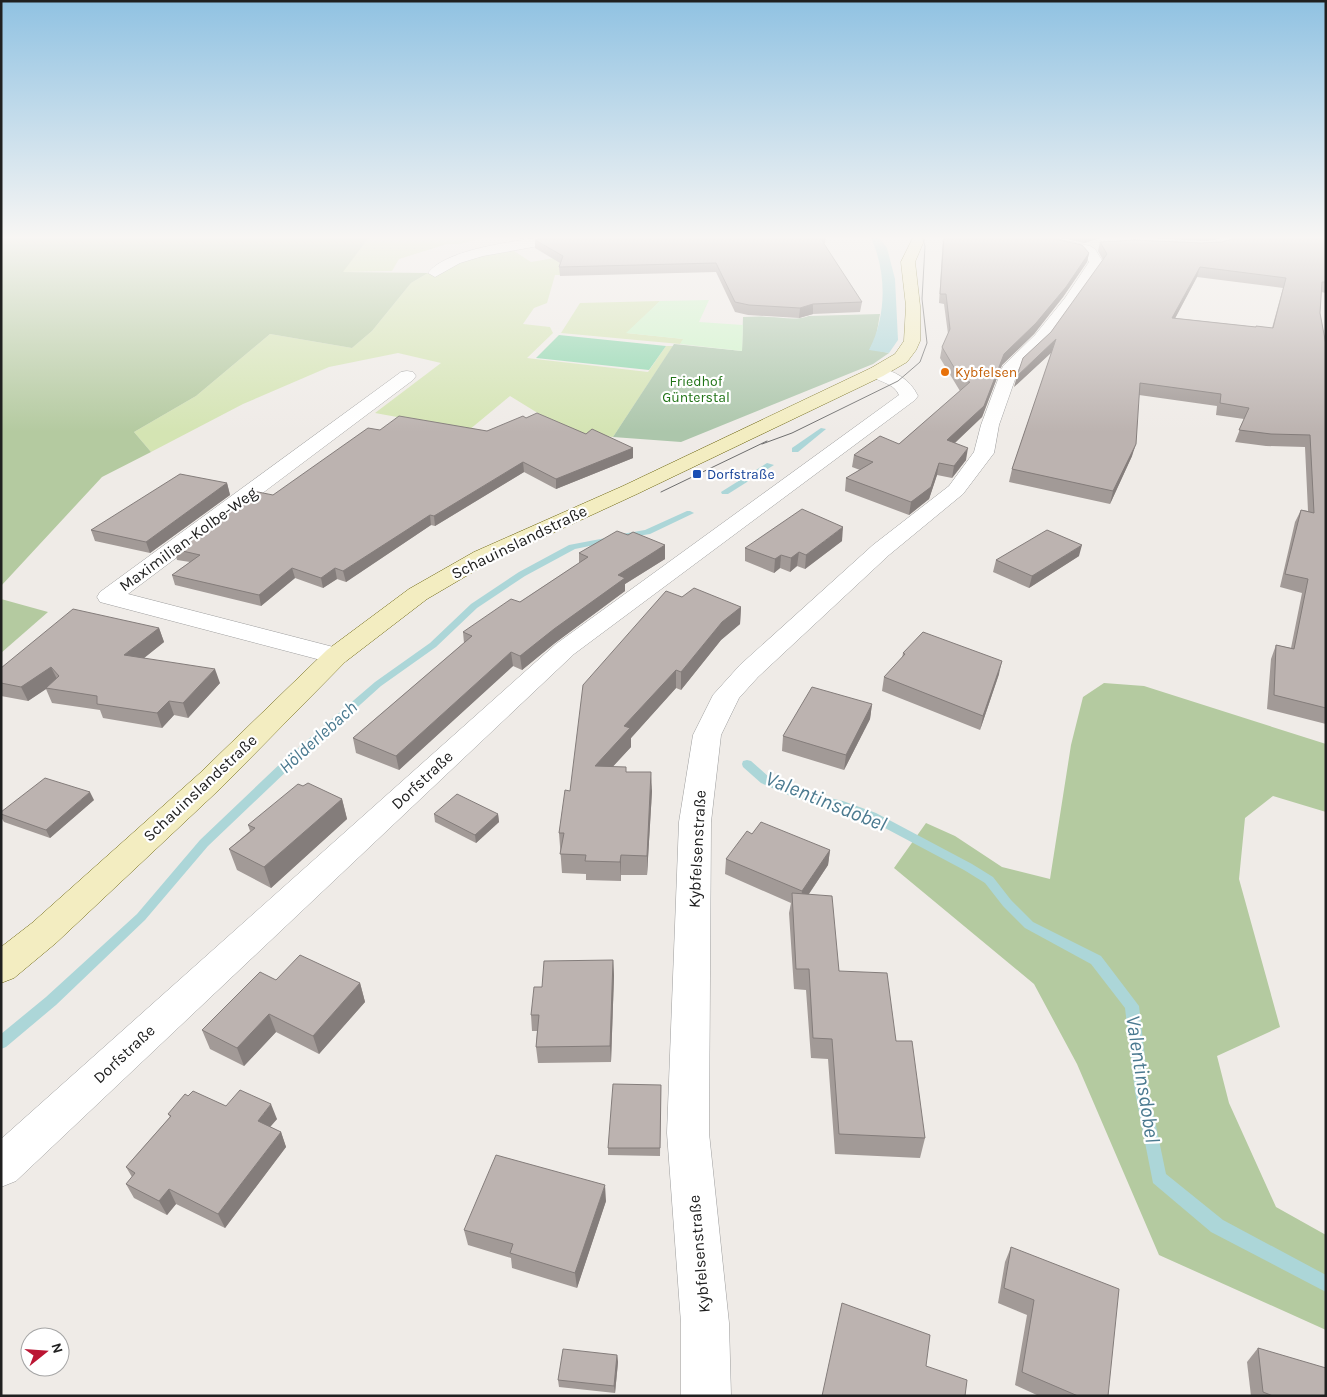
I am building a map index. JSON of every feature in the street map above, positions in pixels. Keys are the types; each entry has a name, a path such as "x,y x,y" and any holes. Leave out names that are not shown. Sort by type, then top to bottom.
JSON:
{"main road":[{"name":"Schauinslandstraße","path":"1,968 44,932 211,780 336,656 418,594 482,557 630,490 877,372 901,358 908,350 912,341 912,301"}],"street":[{"name":"Kybfelsenstraße","path":"706,1396 705,1323 688,1133 695,822 707,735 727,695 749,671 881,550 956,490 984,453 990,425 1011,366 1041,338 1070,301"},
{"name":"Dorfstraße","path":"1,1167 565,649 909,396 906,389 898,381 877,372"},
{"name":"Maximilian-Kolbe-Weg","path":"336,656 108,597 408,376"}],"green space":[{"path":"1,301 396,301 372,331 352,348 270,334 196,396 134,432 151,452 102,477 1,586"},
{"path":"396,301 548,301 534,308 523,324 550,327 553,333 527,358 648,372 666,346 673,346 613,437 567,431 510,396 469,430 375,413 441,363 398,353 329,367 243,404 151,452 134,432 196,396 270,334 352,348 372,331"},
{"path":"660,301 627,333 684,339 680,344 561,333 580,303"},
{"path":"660,301 708,301 699,322 743,325 742,351 680,344 683,339 626,333"},
{"name":"Friedhof Günterstal","path":"880,314 876,337 870,349 889,353 873,364 681,442 613,437 674,344 742,351 743,317 793,319 809,316"},
{"path":"559,335 666,346 649,370 536,358"},
{"path":"1,599 48,612 1,653"},
{"path":"1104,683 1144,686 1326,744 1326,812 1273,796 1245,818 1239,879 1280,1027 1217,1056 1229,1103 1276,1207 1326,1235 1326,1330 1159,1255 1077,1064 1034,984 894,868 926,823 955,836 1002,867 1050,879 1071,745 1083,697"}],"water":[{"path":"882,301 896,301 898,340 889,353 869,350 875,336"}],"building":[{"path":"947,301 1054,301 1036,323 1004,354 984,406 947,440 968,448 954,466 939,463 931,487 911,502 846,478 873,462 854,455 880,436 899,444 970,382 962,381 942,347 950,329"},
{"path":"1073,301 1181,301 1172,318 1273,328 1280,301 1321,301 1320,313 1326,345 1326,708 1274,695 1276,645 1294,649 1308,579 1285,574 1301,510 1314,513 1310,435 1271,434 1239,430 1249,408 1220,403 1221,394 1140,383 1136,444 1113,491 1012,469 1056,339 1017,376 1023,358 1051,332"},
{"path":"735,302 862,302 813,304 800,308 749,305"},
{"path":"537,413 586,434 592,429 633,448 556,479 523,462 434,516 430,515 343,571 335,568 321,578 292,568 259,595 172,575 200,555 174,549 253,491 273,495 368,428 380,430 399,416 487,431 523,416 526,418"},
{"path":"180,474 227,483 146,542 91,530"},
{"path":"802,509 843,527 806,555 799,552 791,558 781,555 775,559 745,548"},
{"path":"1047,530 1082,545 1032,576 996,560"},
{"path":"617,531 628,535 633,532 665,545 618,575 625,578 520,656 511,652 396,756 353,738 472,636 463,632 511,599 520,602 588,557 579,553"},
{"path":"694,588 741,607 722,622 681,672 676,670 624,726 630,728 595,766 626,767 626,772 651,772 647,856 621,855 620,862 585,861 586,855 560,854 564,833 559,833 565,790 570,791 583,685 666,591 682,597"},
{"path":"73,609 159,628 124,655 215,669 183,703 169,701 157,713 97,704 97,696 46,688 59,676 51,667 21,687 1,683 1,668"},
{"path":"923,632 1002,661 983,716 884,677"},
{"path":"812,687 872,704 846,755 783,736"},
{"path":"45,778 90,792 46,830 1,814 1,812"},
{"path":"308,783 342,799 264,867 229,849 255,828 248,825 298,784 303,786"},
{"path":"457,794 498,814 475,835 434,814"},
{"path":"761,822 830,850 802,891 726,859 747,831 752,834"},
{"path":"792,893 832,896 839,971 887,973 896,1041 912,1041 925,1138 839,1134 832,1039 813,1038 809,969 796,969"},
{"path":"300,955 360,983 313,1036 269,1014 237,1048 202,1030 260,972 276,980"},
{"path":"613,960 610,1046 536,1047 539,1015 531,1015 534,987 542,987 544,961"},
{"path":"613,1084 661,1085 660,1148 608,1148"},
{"path":"240,1090 271,1104 258,1121 281,1132 218,1214 169,1189 159,1201 126,1184 135,1173 126,1167 171,1116 168,1114 185,1094 188,1096 193,1091 226,1106"},
{"path":"496,1155 605,1185 575,1273 510,1253 513,1244 464,1230"},
{"path":"1011,1247 1119,1289 1108,1396 1078,1396 1022,1372 1034,1300 1004,1288"},
{"path":"842,1303 930,1335 926,1366 967,1380 965,1396 822,1396"},
{"path":"1258,1348 1326,1368 1326,1396 1273,1396 1263,1392"},
{"path":"563,1349 617,1355 614,1386 558,1380"}],"waterway":[{"name":"Hölderlebach","path":"795,450 823,429"},
{"name":"Hölderlebach","path":"725,492 770,465"},
{"name":"Hölderlebach","path":"625,536 647,532 690,513"},
{"name":"Hölderlebach","path":"1,1043 51,1001 141,917 204,843 287,764 378,684 433,645 474,606 522,574 572,547 611,539"},
{"name":"Valentinsdobel","path":"747,764 765,780 799,795 839,804 872,816 968,867 989,880 1007,903 1029,925 1096,960 1132,1006 1142,1092 1159,1178 1217,1226 1326,1284"}],"tram line":[{"path":"762,444 792,433 898,381 920,362 927,343 922,301"},
{"path":"661,492 767,441"}],"place":[{"name":"Kybfelsen","path":"945,372"},
{"name":"Dorfstraße","path":"697,474"}]}
